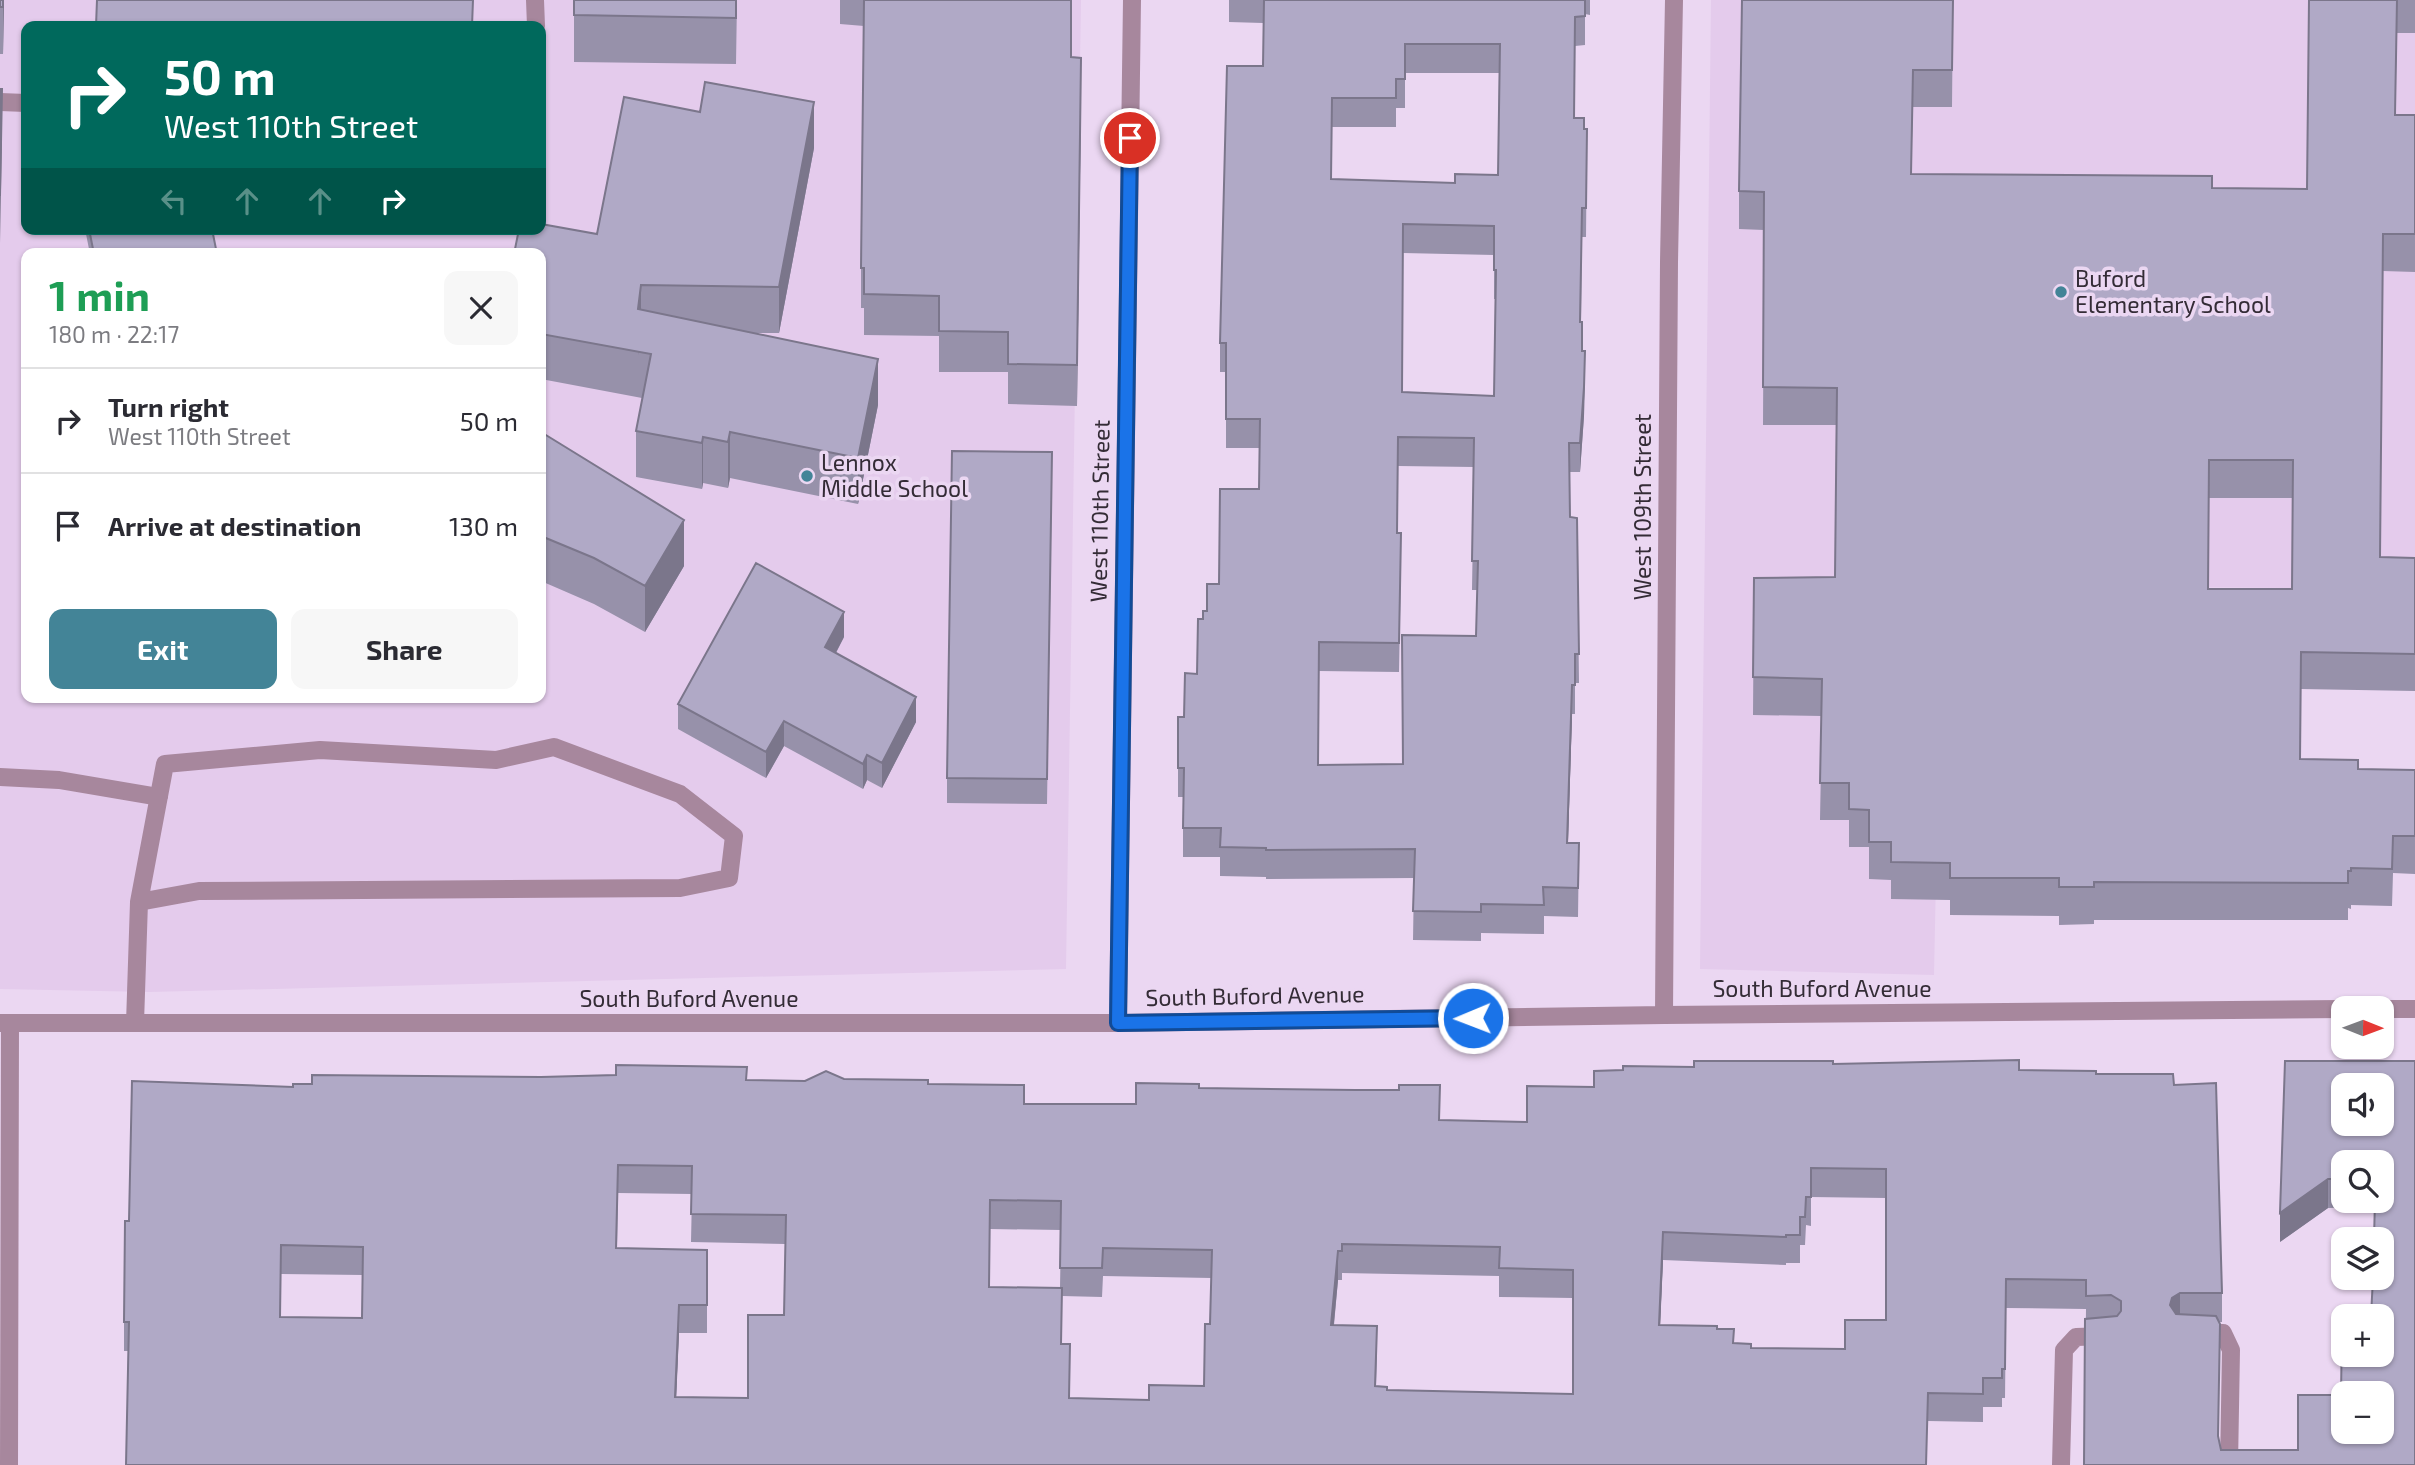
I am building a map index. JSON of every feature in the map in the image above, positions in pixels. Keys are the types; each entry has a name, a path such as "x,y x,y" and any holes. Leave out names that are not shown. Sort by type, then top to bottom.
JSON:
{"street":[{"path":"535,0 536,21"},
{"name":"West 110th Street","path":"1118,1023 1132,0"},
{"name":"West 109th Street","path":"1664,1015 1669,276 1674,0"},
{"path":"0,102 21,103"},
{"path":"135,1023 139,902 165,764 320,750 496,760 554,747 680,794 734,836 729,878 681,888 199,891 139,902"},
{"path":"0,777 59,780 159,797"},
{"name":"South Buford Avenue","path":"5,1023 1118,1023 2331,1009"},
{"path":"2394,1009 2415,1009"},
{"path":"5,1023 9,1465"},
{"path":"2181,1333 2223,1334 2231,1350 2229,1465"},
{"path":"2061,1465 2064,1350 2076,1337 2111,1335"}],"shaded area":[{"name":"Lennox Middle School","path":"0,0 1081,0 1066,969 150,992 0,989"},
{"name":"Buford Elementary School","path":"1711,0 2415,0 2415,589 1942,585 1934,975 1700,969"}],"building":[{"path":"97,0 473,0 472,21 96,21"},
{"path":"574,0 736,0 736,18 574,15"},
{"path":"864,0 1071,0 1071,57 1081,58 1077,365 1008,364 1008,332 939,331 939,296 864,294 864,268 861,268"},
{"path":"1264,0 1585,0 1585,16 1575,17 1574,118 1584,118 1584,129 1587,129 1586,208 1582,208 1580,322 1582,351 1585,351 1584,387 1580,443 1569,443 1570,517 1577,518 1579,654 1575,654 1575,685 1572,685 1567,843 1579,843 1578,888 1543,887 1544,905 1481,904 1481,912 1413,911 1415,849 1266,850 1220,847 1221,828 1183,828 1184,768 1178,768 1178,717 1184,717 1185,673 1197,674 1198,619 1203,619 1203,611 1207,611 1207,584 1219,584 1220,489 1259,489 1260,419 1226,419 1226,343 1220,343 1227,66 1263,66","holes":["1405,44 1500,44 1498,175 1455,174 1455,183 1331,179 1332,98 1396,98 1396,79 1405,79","1403,224 1494,226 1494,396 1402,392","1398,437 1474,438 1472,561 1478,561 1476,636 1402,635 1403,764 1318,765 1319,642 1399,643 1401,533 1397,533"]},
{"name":"Buford Elementary School","path":"1742,0 1953,0 1952,70 1913,70 1911,174 2212,176 2212,188 2307,189 2309,0 2397,0 2395,115 2415,115 2415,234 2383,234 2380,557 2415,558 2415,654 2301,652 2300,759 2358,760 2358,769 2415,770 2415,836 2393,836 2392,869 2351,868 2351,871 2348,871 2348,883 2094,882 2094,887 2059,887 2059,878 1950,878 1950,863 1891,862 1891,842 1869,842 1869,810 1849,809 1849,783 1820,783 1822,679 1753,677 1754,578 1835,577 1837,388 1763,387 1764,192 1739,191","holes":["2209,460 2293,460 2292,589 2208,589"]},
{"path":"705,82 814,102 779,287 641,285 638,309 878,359 858,458 730,432 728,442 703,437 702,443 636,431 651,354 546,335 546,248 515,248 518,235 546,235 546,225 597,234 624,97 700,112"},
{"path":"0,89 2,89 0,196"},
{"path":"90,235 213,235 216,248 93,248"},
{"path":"546,435 684,520 645,586 594,558 546,538"},
{"path":"952,451 1052,452 1047,779 947,778"},
{"path":"756,563 844,612 825,647 916,697 882,763 867,755 863,764 784,721 766,752 678,704"},
{"path":"2019,1060 2019,1070 2173,1074 2174,1085 2216,1083 2222,1293 2180,1293 2172,1298 2170,1305 2176,1314 2216,1316 2220,1324 2218,1436 2221,1450 2298,1450 2298,1395 2331,1395 2331,1444 2394,1444 2394,1381 2341,1381 2341,1367 2394,1367 2394,1304 2372,1304 2372,1290 2394,1290 2394,1227 2374,1227 2375,1213 2394,1213 2394,1150 2331,1150 2331,1179 2280,1213 2285,1061 2415,1061 2415,1465 2084,1465 2085,1319 2117,1316 2121,1311 2121,1301 2111,1295 2086,1296 2086,1280 2006,1279 2005,1369 2002,1369 2002,1378 1983,1378 1983,1394 1928,1393 1926,1465 126,1465 129,1322 124,1322 125,1221 129,1221 132,1081 293,1087 293,1084 312,1084 312,1075 541,1077 616,1075 616,1065 747,1067 746,1080 805,1081 826,1071 844,1079 928,1080 928,1084 1024,1085 1024,1104 1136,1104 1136,1083 1199,1084 1199,1088 1355,1090 1399,1090 1399,1085 1440,1085 1439,1120 1527,1122 1527,1086 1594,1087 1594,1071 1623,1070 1623,1066 1694,1067 1694,1061 1833,1061 1833,1064","holes":["618,1165 692,1166 691,1214 786,1215 784,1315 748,1315 748,1398 675,1397 679,1305 707,1305 707,1250 616,1248","1811,1168 1886,1169 1886,1320 1845,1320 1845,1349 1751,1348 1751,1344 1733,1343 1734,1329 1659,1325 1663,1232 1786,1237 1800,1235 1800,1217 1805,1217 1806,1197 1811,1197","990,1200 1061,1201 1060,1268 1102,1268 1103,1248 1212,1250 1210,1324 1205,1324 1204,1386 1149,1385 1149,1400 1069,1398 1070,1344 1061,1344 1062,1288 989,1287","1342,1244 1500,1247 1499,1268 1573,1270 1573,1394 1387,1390 1387,1387 1375,1386 1377,1326 1331,1325 1338,1251 1342,1251","281,1245 363,1247 362,1318 280,1317"]}],"place":[{"name":"Buford Elementary School","path":"2061,292"},
{"name":"Lennox Middle School","path":"807,476"}],"route":[{"path":"1130,138 1118,1023 1473,1018"}]}
